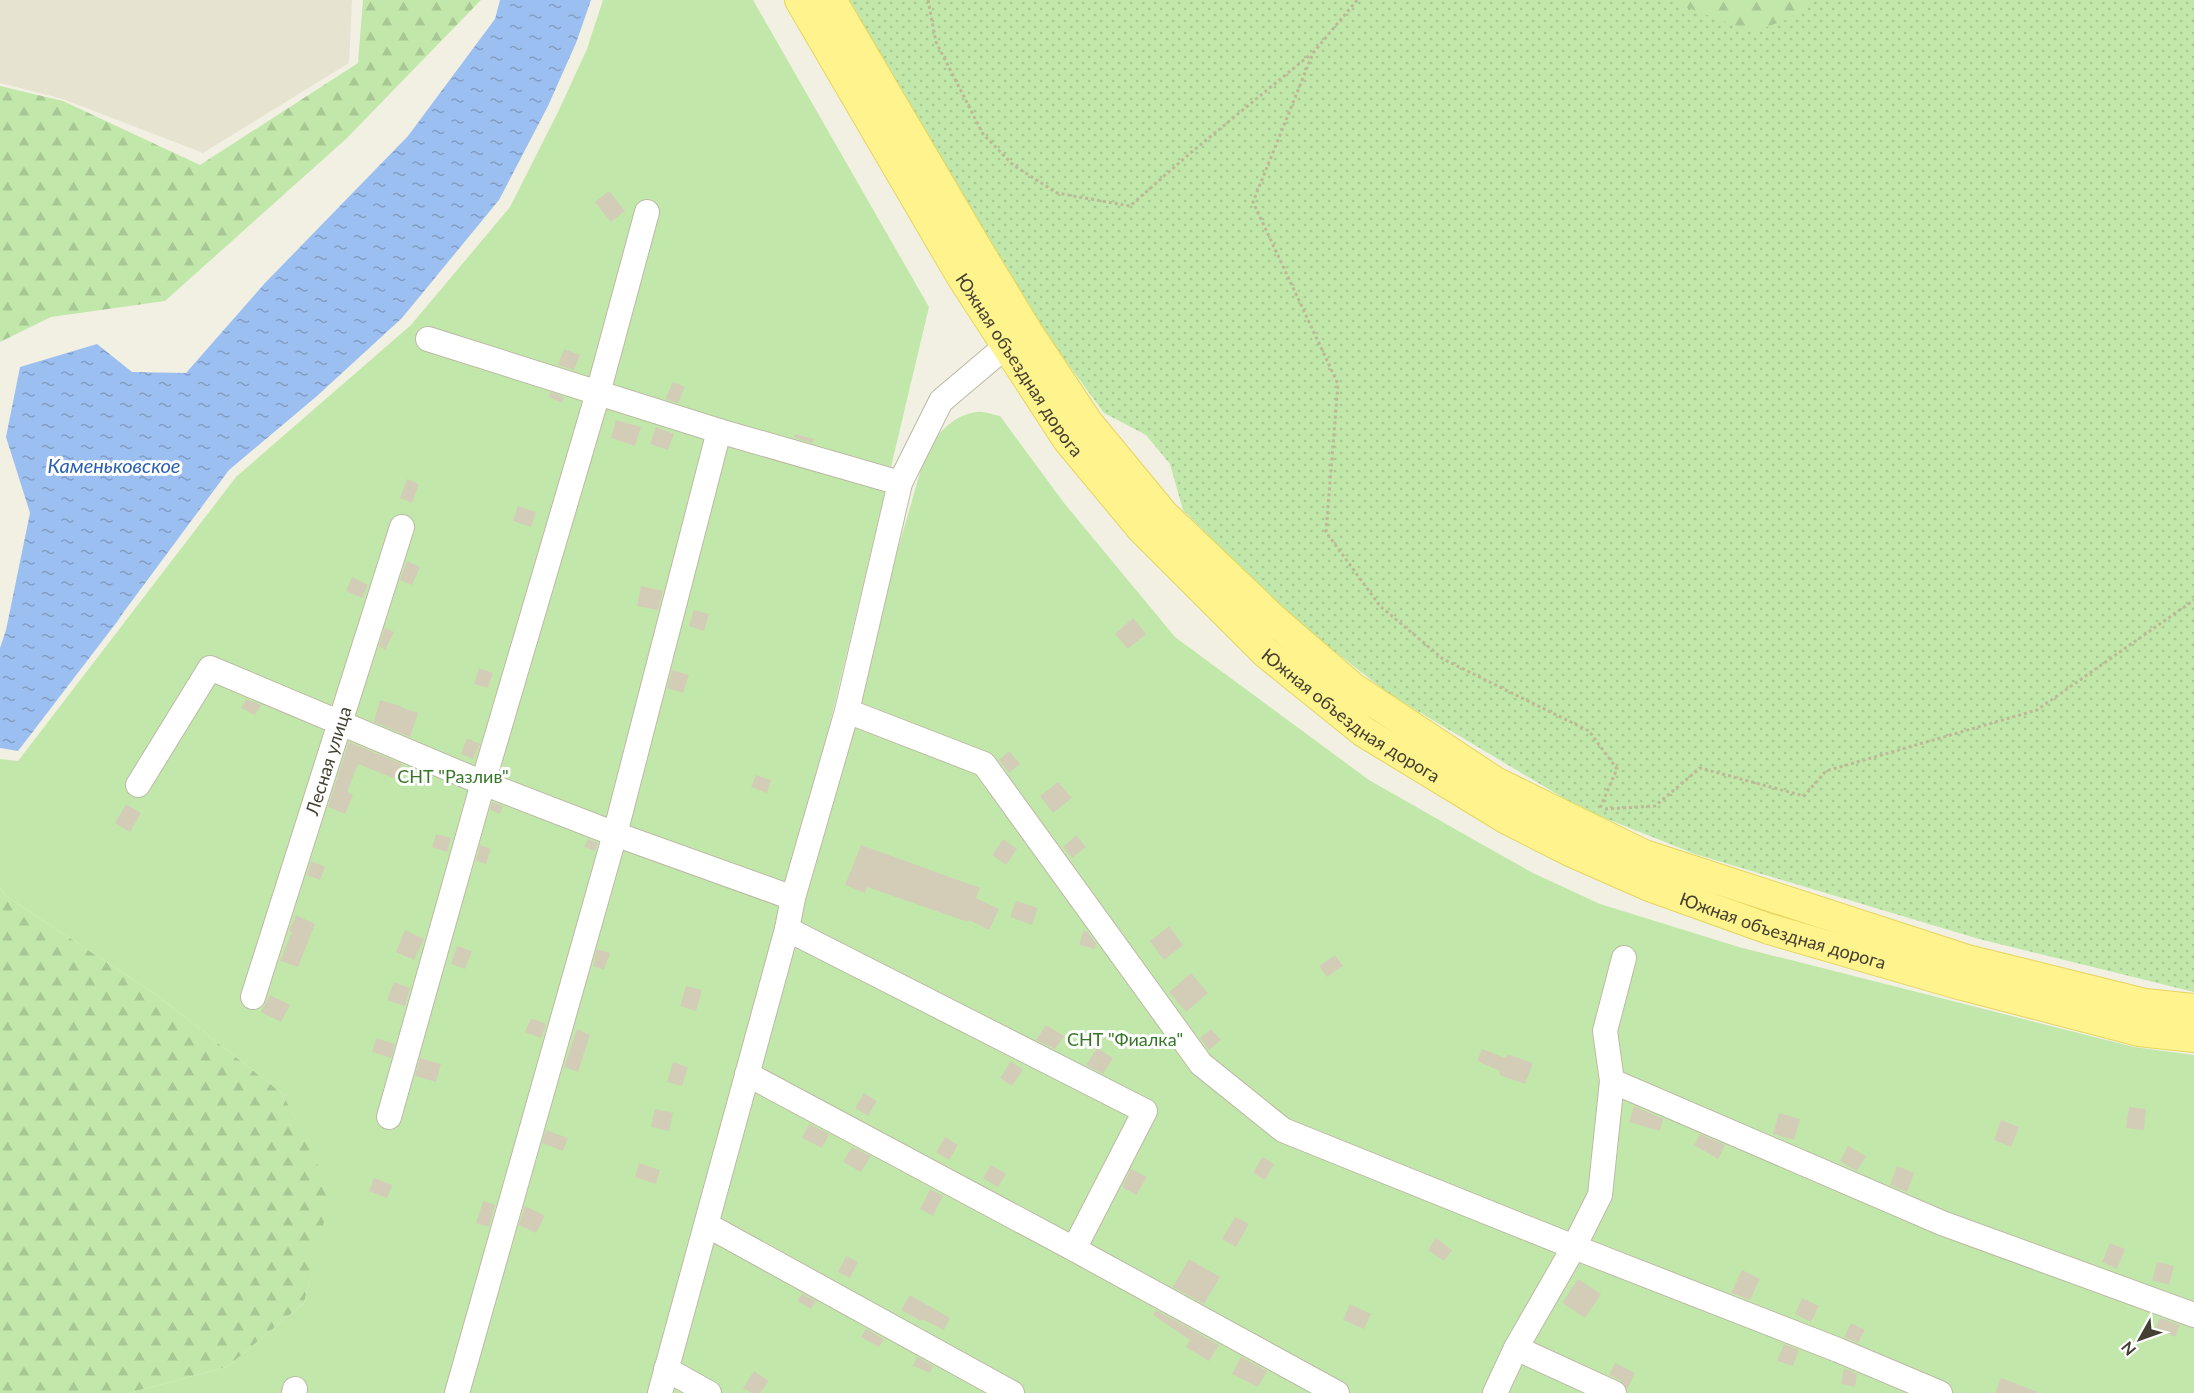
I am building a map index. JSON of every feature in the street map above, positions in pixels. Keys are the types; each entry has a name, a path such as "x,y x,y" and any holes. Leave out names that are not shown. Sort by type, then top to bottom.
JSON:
{"main road":[{"name":"Южная объездная дорога","path":"800,0 962,277 1163,514 1273,620 1353,688 1495,782 1644,855 1967,960 2145,1004 2194,1009"},
{"name":"Южная объездная дорога","path":"831,0 1024,350 1068,440 1142,529 1266,654 1364,732 1507,819 1570,851 1652,887 1770,929 1955,983 2139,1031 2194,1037"}],"street":[{"path":"389,1117 483,783 598,393 647,212"},
{"path":"428,339 719,431 900,483"},
{"path":"660,1393 787,929 793,898 847,711 900,483 941,401 1024,350"},
{"path":"457,1393 615,834 719,431"},
{"name":"Лесная улица","path":"253,997 402,527"},
{"path":"138,784 210,668 483,783 615,834 793,898"},
{"path":"847,711 984,764 1201,1064 1283,1130 1838,1350 1940,1393"},
{"path":"787,929 1145,1111 1074,1249"},
{"path":"1495,1393 1516,1348 1574,1247 1600,1195 1612,1081 1605,1031 1624,957"},
{"path":"747,1074 1074,1249 1336,1393"},
{"path":"1612,1081 1942,1223 2194,1315"},
{"path":"707,1225 1012,1393"},
{"path":"1516,1348 1614,1393"},
{"path":"666,1369 709,1393"}],"path":[{"path":"928,0 936,42 983,135 1013,165 1057,192 1131,206 1194,150 1313,53 1357,0"},
{"path":"1313,53 1253,201 1338,384 1326,532 1380,606 1443,659 1589,731 1617,769 1599,809 1655,806 1700,768 1804,796 1826,771 2037,710 2194,600"}],"shaded area":[{"path":"0,0 352,0 349,63 203,153 63,99 0,83"}],"green space":[{"path":"363,0 481,0 346,139 165,301 51,317 0,342 0,86 63,101 200,165 358,63"},
{"path":"603,0 753,0 929,307 751,1056 926,452 941,432 953,421 968,414 989,413 1000,416 1064,503 1175,637 1369,780 1533,873 1600,904 1739,947 2134,1047 2194,1055 2194,1393 129,1393 227,1367 304,1303 331,1193 283,1094 158,996 6,896 0,888 0,759 18,761 236,477 411,325 510,207 587,49"},
{"path":"848,0 2194,0 2194,992 1979,939 1695,854 1582,809 1389,694 1286,613 1183,510 1170,464 1146,435 1104,413 1029,311"},
{"path":"1667,0 1811,0 1788,19 1753,32"},
{"path":"0,888 6,896 158,996 283,1094 332,1193 304,1303 227,1367 129,1393 0,1393"}],"water":[{"name":"Каменьковское","path":"500,0 591,0 576,43 548,106 499,200 402,318 317,396 229,470 18,751 0,748 0,648 6,630 30,513 6,437 20,367 97,344 132,372 186,373 265,283 408,136 495,19"}],"building":[{"path":"609,191 625,211 611,222 595,202"},
{"path":"564,349 580,355 574,370 558,365"},
{"path":"673,382 685,387 678,403 665,399"},
{"path":"550,392 564,397 562,403 548,397"},
{"path":"616,420 641,427 635,446 611,438"},
{"path":"656,427 674,434 668,450 650,444"},
{"path":"795,434 814,439 813,443 794,438"},
{"path":"407,479 419,484 412,503 400,498"},
{"path":"518,506 536,512 531,527 513,521"},
{"path":"407,561 420,567 412,585 400,580"},
{"path":"352,577 368,585 362,598 346,591"},
{"path":"641,586 663,591 658,610 637,606"},
{"path":"694,610 709,614 704,631 689,626"},
{"path":"1133,618 1146,634 1128,649 1115,634"},
{"path":"385,628 394,632 385,650 379,646"},
{"path":"479,668 493,673 488,688 474,684"},
{"path":"672,670 689,675 683,693 667,688"},
{"path":"246,699 261,705 255,715 241,708"},
{"path":"380,700 418,713 410,737 374,722"},
{"path":"467,738 480,744 473,759 461,754"},
{"path":"349,742 402,764 396,779 358,764 347,792 353,795 345,814 328,807"},
{"path":"1009,751 1020,764 1009,773 999,760"},
{"path":"756,775 771,780 767,793 751,787"},
{"path":"1058,782 1072,798 1053,813 1040,796"},
{"path":"492,802 503,806 500,814 490,810"},
{"path":"126,804 141,813 130,832 115,823"},
{"path":"436,834 451,838 447,852 432,847"},
{"path":"1076,835 1086,847 1072,858 1063,847"},
{"path":"588,839 598,843 595,851 584,847"},
{"path":"1003,839 1017,849 1006,865 992,855"},
{"path":"480,845 491,849 486,864 476,861"},
{"path":"861,845 980,888 976,898 999,909 989,930 969,920 968,922 867,887 865,893 845,885"},
{"path":"311,861 325,867 320,880 307,875"},
{"path":"1016,901 1038,908 1032,925 1010,917"},
{"path":"296,915 315,924 298,967 280,961 292,932 289,931"},
{"path":"1169,926 1183,945 1164,960 1150,941"},
{"path":"405,930 424,939 414,960 396,952"},
{"path":"1083,931 1088,932 1096,944 1095,949 1079,945"},
{"path":"457,946 472,951 465,969 451,964"},
{"path":"597,949 610,953 604,970 593,966"},
{"path":"1335,955 1343,966 1327,977 1319,966"},
{"path":"1191,973 1208,993 1186,1012 1169,992"},
{"path":"394,982 410,988 405,1006 387,1000"},
{"path":"686,986 702,990 696,1011 680,1006"},
{"path":"270,995 290,1005 281,1022 261,1012"},
{"path":"531,1018 546,1024 541,1038 525,1032"},
{"path":"1046,1025 1064,1036 1055,1049 1036,1040"},
{"path":"577,1029 590,1035 578,1072 564,1067"},
{"path":"1211,1029 1221,1040 1209,1050 1200,1038"},
{"path":"376,1038 395,1044 391,1058 372,1052"},
{"path":"1097,1048 1113,1058 1103,1074 1086,1065"},
{"path":"1482,1049 1505,1058 1507,1054 1533,1063 1525,1084 1499,1075 1500,1071 1477,1061"},
{"path":"420,1058 441,1064 436,1082 415,1076"},
{"path":"1011,1061 1023,1070 1012,1086 1000,1078"},
{"path":"673,1062 688,1067 682,1086 667,1082"},
{"path":"864,1093 877,1101 868,1116 855,1108"},
{"path":"1634,1106 1663,1119 1660,1131 1629,1122"},
{"path":"2129,1107 2146,1109 2144,1130 2126,1128"},
{"path":"655,1109 673,1113 669,1131 651,1127"},
{"path":"1779,1113 1800,1119 1794,1140 1773,1134"},
{"path":"2001,1120 2019,1127 2011,1147 1994,1140"},
{"path":"809,1124 829,1134 822,1148 802,1138"},
{"path":"546,1130 568,1138 563,1151 542,1143"},
{"path":"1700,1134 1725,1145 1718,1159 1694,1145"},
{"path":"945,1137 958,1145 949,1160 936,1152"},
{"path":"1848,1146 1866,1156 1857,1171 1840,1161"},
{"path":"852,1147 871,1156 861,1172 843,1162"},
{"path":"1262,1157 1274,1164 1265,1180 1253,1173"},
{"path":"639,1163 660,1170 656,1184 635,1177"},
{"path":"991,1165 1006,1174 998,1187 983,1178"},
{"path":"1897,1166 1914,1173 1907,1192 1890,1185"},
{"path":"1131,1169 1147,1177 1136,1195 1122,1187"},
{"path":"374,1178 392,1185 387,1198 369,1191"},
{"path":"930,1189 943,1196 933,1216 920,1209"},
{"path":"483,1201 495,1205 489,1227 476,1223"},
{"path":"525,1206 545,1216 536,1233 519,1225"},
{"path":"1235,1217 1249,1224 1236,1247 1222,1239"},
{"path":"1436,1238 1452,1250 1444,1261 1428,1250"},
{"path":"2110,1243 2125,1249 2117,1269 2102,1262"},
{"path":"846,1256 858,1262 850,1278 838,1272"},
{"path":"1189,1259 1220,1277 1204,1304 1173,1287"},
{"path":"2157,1262 2174,1266 2169,1285 2152,1280"},
{"path":"1742,1270 1760,1279 1750,1300 1731,1293"},
{"path":"1578,1279 1601,1294 1585,1318 1562,1303"},
{"path":"802,1294 816,1301 811,1309 797,1301"},
{"path":"910,1295 950,1318 944,1330 901,1310"},
{"path":"1802,1298 1819,1306 1811,1322 1795,1314"},
{"path":"1350,1304 1371,1314 1364,1329 1343,1320"},
{"path":"1156,1310 1219,1345 1209,1361 1186,1347 1190,1340 1153,1315"},
{"path":"2160,1318 2180,1325 2175,1337 2155,1327"},
{"path":"1851,1323 1865,1330 1858,1343 1844,1337"},
{"path":"866,1329 884,1339 879,1347 861,1337"},
{"path":"1784,1344 1799,1350 1793,1366 1777,1361"},
{"path":"917,1357 933,1366 930,1373 913,1366"},
{"path":"1241,1357 1267,1371 1258,1387 1232,1374"},
{"path":"1615,1363 1635,1373 1627,1389 1620,1380 1609,1375"},
{"path":"1844,1368 1857,1374 1855,1387 1841,1384"},
{"path":"754,1371 769,1381 760,1393 751,1393 743,1388"},
{"path":"2001,1378 2038,1392 2038,1393 1995,1393"}],"park label":[{"name":"СНТ \"Разлив\"","path":"453,776"},
{"name":"СНТ \"Фиалка\"","path":"1125,1039"}]}
